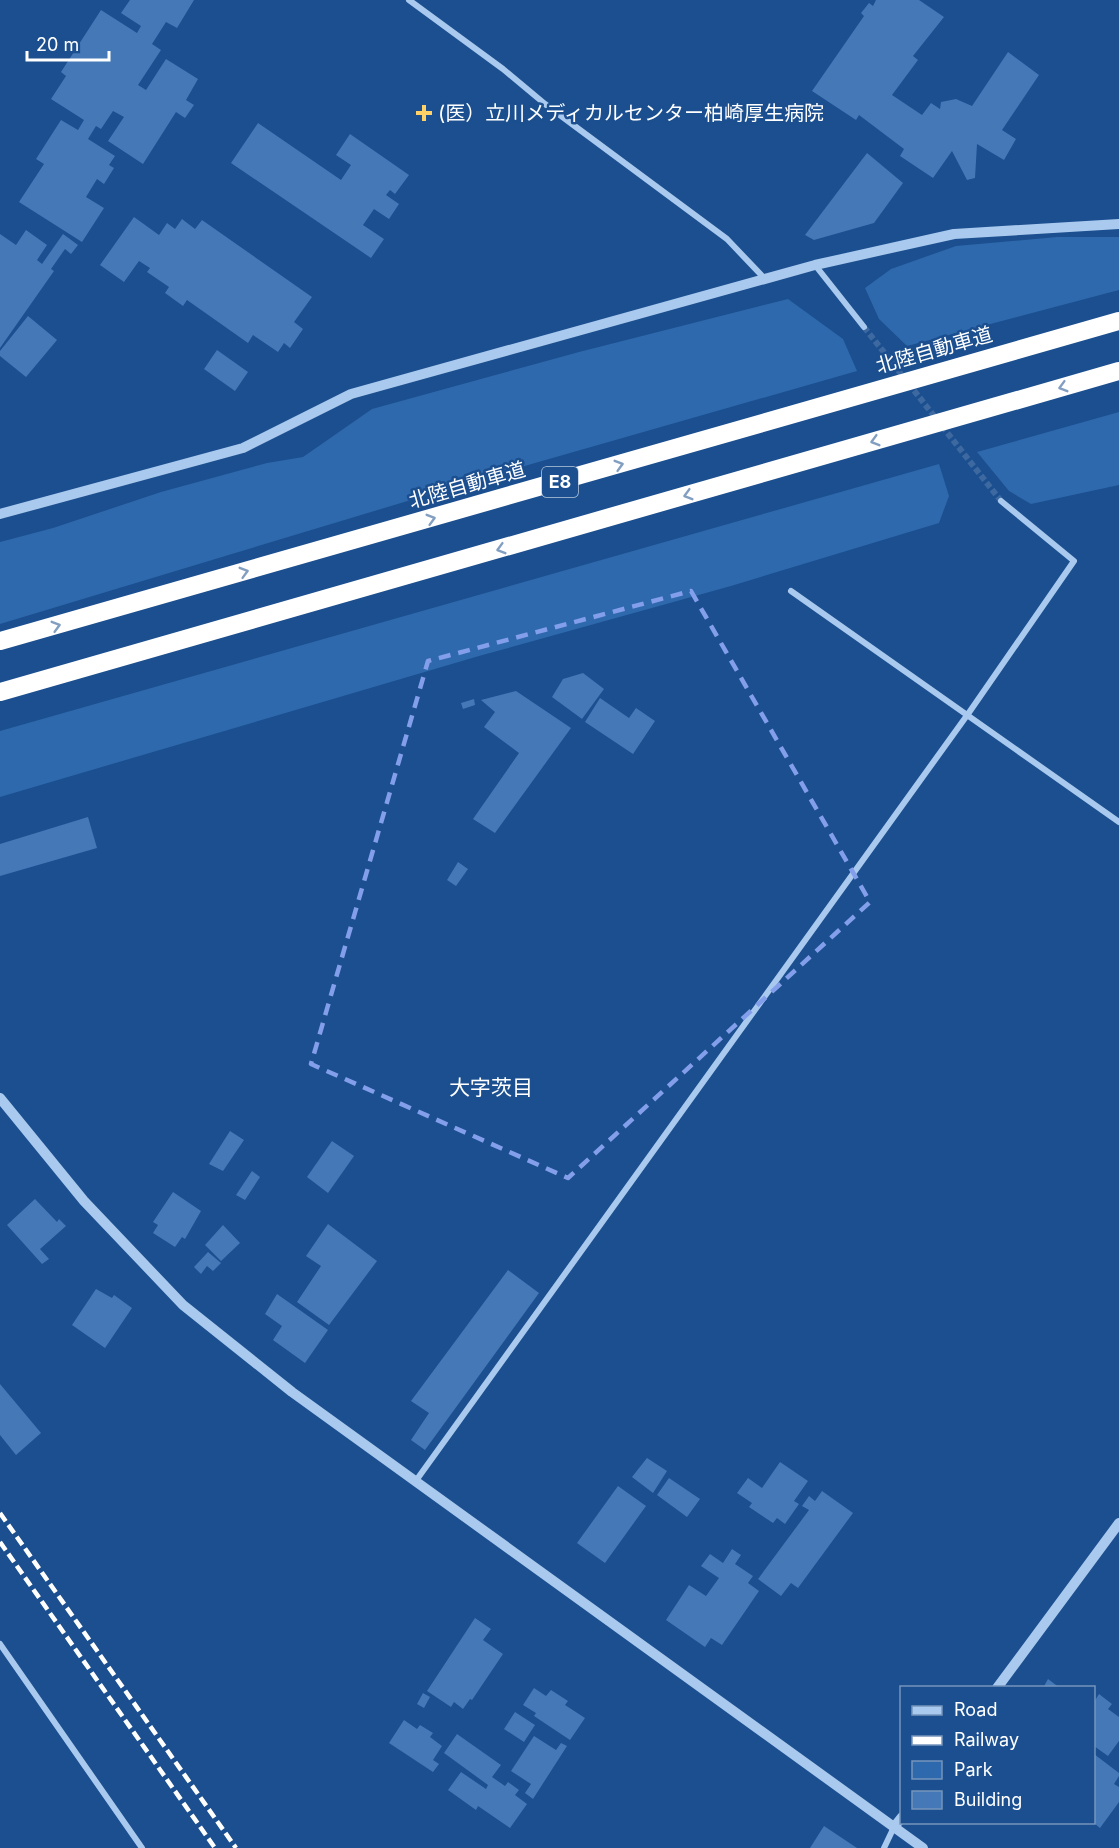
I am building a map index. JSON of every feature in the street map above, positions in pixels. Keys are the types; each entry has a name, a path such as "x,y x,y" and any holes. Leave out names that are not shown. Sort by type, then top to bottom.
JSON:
{"highway":[{"name":"北陸自動車道","path":"0,642 1119,321"},
{"name":"E8","path":"0,692 1119,371"}],"street":[{"path":"409,0 727,239 766,279"},
{"path":"0,514 243,448 351,394 815,265 954,234 1119,224"},
{"path":"815,265 864,327"},
{"path":"415,1482 968,714 1074,561 1001,501"},
{"path":"791,591 1119,822"},
{"path":"0,1098 84,1201 183,1305 292,1392 922,1848"},
{"path":"998,1686 1119,1523"},
{"path":"0,1644 142,1848"},
{"path":"884,1848 900,1820"}],"highlighted area":[{"path":"691,591 870,902 568,1178 311,1064 428,661"}],"green space":[{"path":"1057,237 1119,237 1119,290 907,346 879,319 865,288 891,269 956,246"},
{"path":"788,299 843,339 857,371 507,471 0,624 0,542 53,528 161,492 267,463 303,457 372,409 579,352"},
{"path":"1119,412 1119,485 1031,504 1009,491 977,452"},
{"path":"939,464 949,496 939,523 731,586 479,656 0,797 0,731"}],"building":[{"path":"130,0 194,0 177,28 166,22 152,44 161,50 138,85 146,90 166,59 198,79 186,100 194,105 185,118 176,112 143,164 108,141 124,117 113,111 101,129 96,126 88,139 115,156 109,165 114,168 104,184 97,179 86,197 104,208 82,242 19,202 44,164 36,159 61,120 78,130 84,120 51,99 66,76 61,72 101,10 137,33 141,26 121,13"},
{"path":"876,0 919,0 944,17 913,56 918,60 892,95 922,115 931,103 940,109 941,102 956,99 972,106 1008,52 1039,75 1002,130 1016,139 1004,160 977,144 975,178 967,180 952,151 933,178 900,156 904,149 859,115 856,120 812,91 864,16 861,13 869,3 873,6"},
{"path":"258,123 341,180 351,165 336,155 350,134 409,175 395,194 390,190 386,195 399,204 389,219 374,209 363,225 384,239 371,258 231,163"},
{"path":"867,153 903,183 874,223 814,240 805,235"},
{"path":"134,217 159,235 167,223 175,229 182,219 195,229 202,220 312,297 294,322 303,329 290,348 284,343 278,352 253,335 248,343 187,300 183,306 165,293 169,287 147,272 150,268 139,261 124,282 100,265"},
{"path":"26,230 47,245 37,260 42,264 63,234 78,245 71,254 65,249 51,269 54,271 0,348 0,234 16,245"},
{"path":"28,316 57,340 26,377 0,356 0,351"},
{"path":"217,350 248,372 235,391 204,369"},
{"path":"583,673 604,689 582,719 552,697 563,679"},
{"path":"516,691 571,728 495,833 473,819 519,753 484,727 495,712 481,700"},
{"path":"600,698 629,718 636,708 655,721 633,754 585,722"},
{"path":"474,699 475,705 463,709 461,703"},
{"path":"88,817 97,848 0,876 0,844"},
{"path":"458,862 468,869 456,886 447,880"},
{"path":"230,1131 244,1140 223,1171 209,1164"},
{"path":"332,1141 354,1156 328,1193 307,1177"},
{"path":"252,1171 260,1177 245,1200 236,1195"},
{"path":"173,1192 201,1211 185,1239 182,1237 175,1247 153,1233 158,1225 153,1222"},
{"path":"35,1199 57,1222 59,1219 66,1226 40,1249 49,1259 42,1264 7,1225"},
{"path":"328,1224 377,1261 329,1325 297,1302 321,1266 306,1256"},
{"path":"223,1225 240,1243 221,1261 205,1245"},
{"path":"208,1252 221,1263 213,1271 207,1266 201,1274 194,1267"},
{"path":"508,1270 539,1293 425,1450 411,1440 429,1413 411,1401"},
{"path":"96,1289 112,1298 114,1295 132,1308 105,1348 72,1325"},
{"path":"277,1294 328,1330 305,1363 273,1340 282,1326 265,1314"},
{"path":"0,1384 41,1433 16,1455 0,1435"},
{"path":"647,1458 667,1471 653,1493 632,1477"},
{"path":"780,1462 808,1481 794,1501 799,1504 785,1524 777,1518 773,1523 749,1507 752,1503 737,1493 748,1478 762,1488"},
{"path":"669,1478 700,1499 687,1517 657,1495"},
{"path":"618,1486 646,1506 605,1563 577,1543"},
{"path":"822,1491 853,1513 798,1588 791,1583 781,1596 758,1579 809,1510 802,1506 809,1496 815,1501"},
{"path":"732,1549 741,1555 735,1564 753,1576 748,1583 759,1591 722,1645 711,1638 705,1647 666,1620 689,1585 706,1596 719,1578 701,1566 710,1554 723,1563"},
{"path":"475,1618 491,1629 483,1640 503,1654 472,1700 470,1699 463,1709 454,1702 451,1707 427,1691"},
{"path":"1048,1679 1057,1686 1044,1686"},
{"path":"534,1688 546,1696 551,1690 568,1701 565,1705 585,1718 570,1740 534,1716 536,1713 523,1705"},
{"path":"423,1693 430,1697 424,1708 417,1704"},
{"path":"1099,1694 1112,1704 1108,1709 1119,1717 1119,1741 1108,1756 1095,1747 1095,1700"},
{"path":"515,1712 535,1725 524,1742 504,1729"},
{"path":"404,1720 417,1729 420,1725 433,1733 430,1737 442,1746 433,1760 439,1764 433,1772 389,1743"},
{"path":"457,1734 501,1765 492,1777 505,1786 508,1782 519,1790 515,1795 527,1804 510,1828 478,1806 476,1810 448,1790 461,1772 486,1789 488,1785 444,1753"},
{"path":"534,1736 556,1750 561,1743 567,1746 533,1799 525,1793 531,1784 511,1771"},
{"path":"1095,1755 1119,1773 1114,1784 1119,1787 1119,1802 1100,1828 1095,1824"},
{"path":"824,1826 857,1848 810,1848"}],"tunnel":[{"path":"864,327 1001,501"}],"railway":[{"path":"0,1513 236,1848"},
{"path":"0,1542 215,1848"}],"place":[{"name":"(医）立川メディカルセンター柏崎厚生病院","path":"424,113"}],"district":[{"name":"大字茨目","path":"491,1088"}]}
